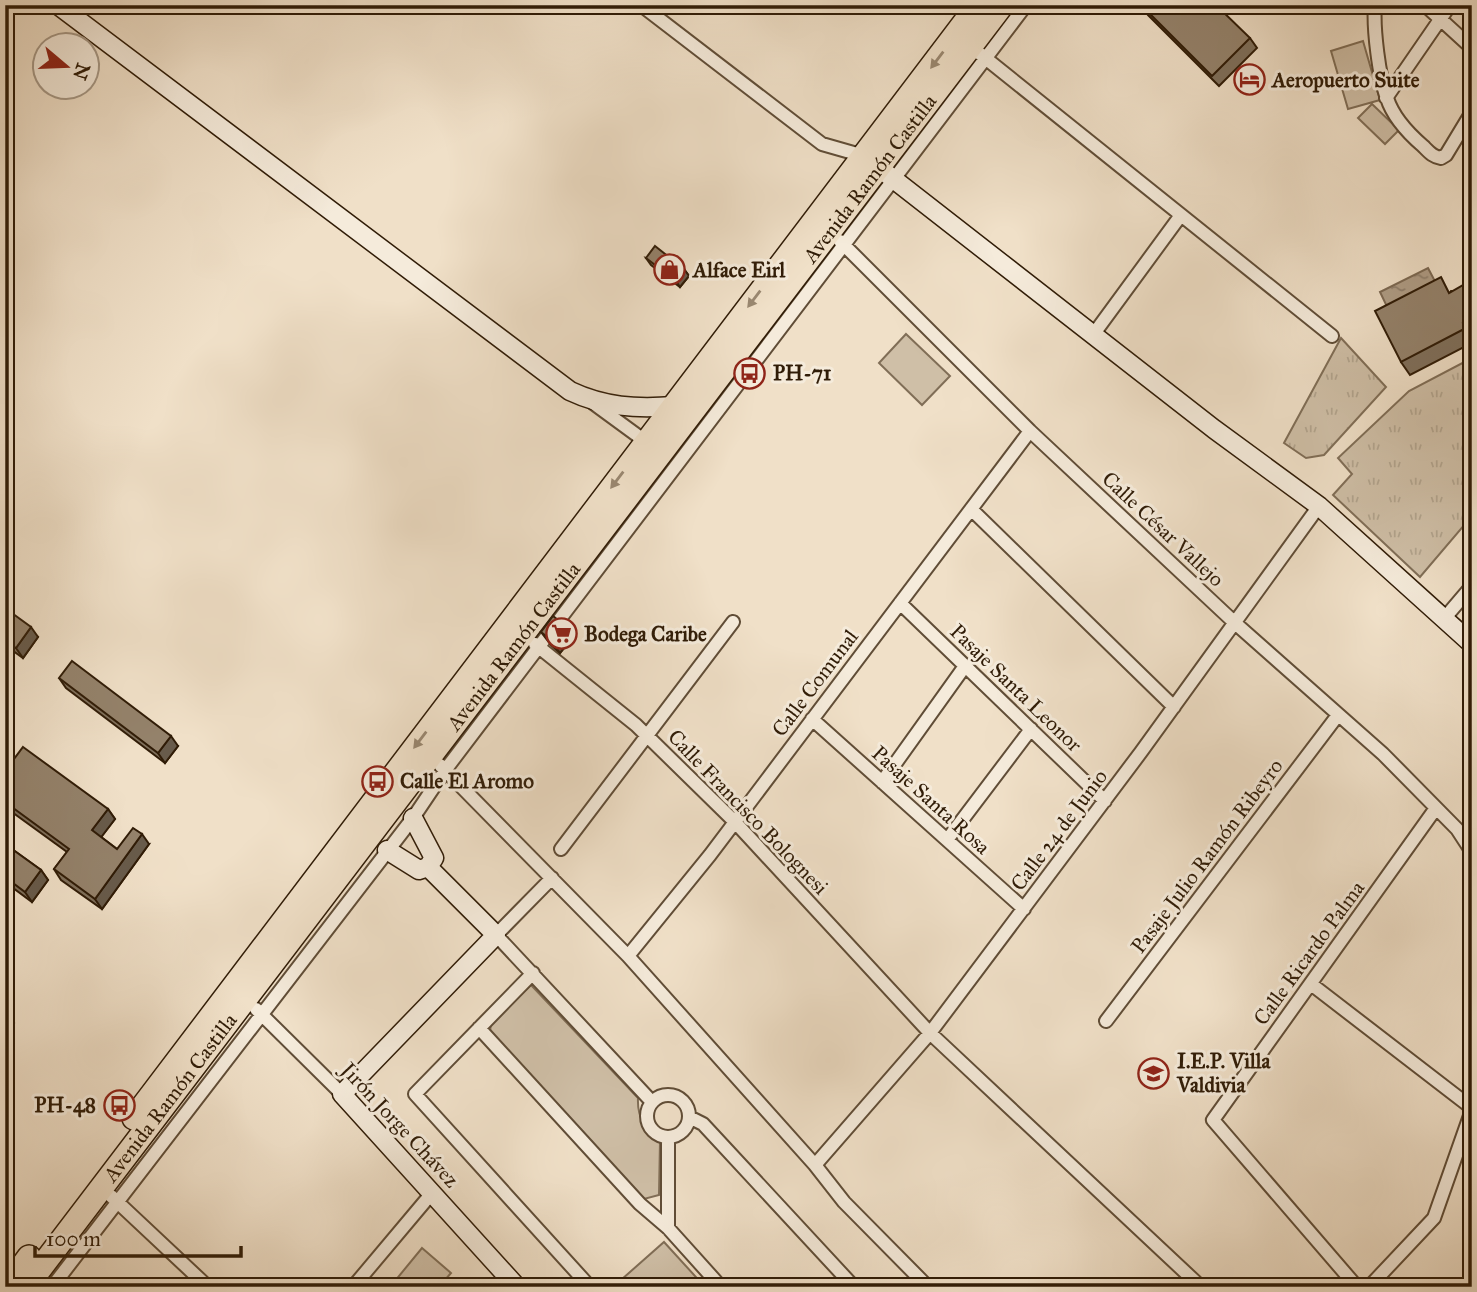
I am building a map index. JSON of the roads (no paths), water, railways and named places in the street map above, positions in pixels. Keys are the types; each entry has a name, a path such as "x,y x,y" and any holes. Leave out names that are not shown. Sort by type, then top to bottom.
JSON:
{"highway":[{"name":"Avenida Ramón Castilla","path":"7,1287 653,447 735,372 837,238 978,5"},
{"name":"Avenida Ramón Castilla","path":"26,1287 109,1194 378,844 623,518 653,447 674,406 978,52 1002,5"}],"street":[{"path":"58,5 570,391 591,401 653,447"},
{"path":"641,5 822,144 878,167 1214,429 1319,506 1472,644"},
{"path":"1026,5 978,52 1332,336"},
{"path":"1375,5 1373,24 1386,98 1396,117 1413,137 1436,157 1441,158 1446,155 1472,112"},
{"path":"1425,5 1472,48"},
{"path":"1386,98 1450,5"},
{"path":"1093,335 1181,215"},
{"name":"Calle César Vallejo","path":"837,238 1030,431 1234,623 1382,754 1470,844"},
{"path":"623,518 735,372"},
{"path":"591,401 624,408 674,406"},
{"name":"Calle Comunal","path":"628,957 734,822 1030,431"},
{"name":"Calle 24 de Junio","path":"815,1165 930,1033 1105,801 1319,506"},
{"path":"971,509 1174,707"},
{"path":"1443,620 1472,586"},
{"name":"Pasaje Santa Leonor","path":"900,603 1105,801"},
{"path":"561,849 733,622"},
{"name":"Calle Francisco Bolognesi","path":"530,641 647,735 734,822 930,1033 1201,1287"},
{"path":"882,782 965,666"},
{"name":"Pasaje Julio Ramón Ribeyro","path":"1106,1021 1338,715"},
{"name":"Pasaje Santa Rosa","path":"812,719 1024,909"},
{"path":"947,840 1031,729"},
{"path":"413,818 433,858 428,867 419,870 378,844 413,818 438,763 628,957 845,1202 928,1287"},
{"name":"Calle Ricardo Palma","path":"1357,1287 1213,1120 1436,808"},
{"path":"428,867 496,935 652,1102"},
{"path":"342,1094 552,878"},
{"path":"533,974 415,1094 590,1287"},
{"path":"1311,984 1472,1109 1434,1218 1368,1287"},
{"name":"Jirón Jorge Chávez","path":"253,1006 342,1094 516,1287"},
{"path":"479,1028 640,1204 668,1228 721,1287"},
{"path":"663,1095 676,1096 686,1104 689,1117 680,1133 668,1137 650,1127 647,1114 652,1102 663,1095"},
{"path":"689,1117 703,1124 854,1287"},
{"path":"668,1137 668,1228"},
{"path":"353,1287 432,1193"},
{"path":"52,1287 109,1194 208,1287"}],"water":[{"path":"1428,268 1439,289 1390,313 1380,292"}],"place":[{"name":"Aeropuerto Suite","path":"1249,80"},
{"name":"Alface Eirl","path":"670,270"},
{"name":"PH-71","path":"750,373"},
{"name":"Bodega Caribe","path":"561,634"},
{"name":"Calle El Aromo","path":"377,781"},
{"name":"I.E.P. Villa Valdivia","path":"1154,1073"},
{"name":"PH-48","path":"119,1105"}]}
